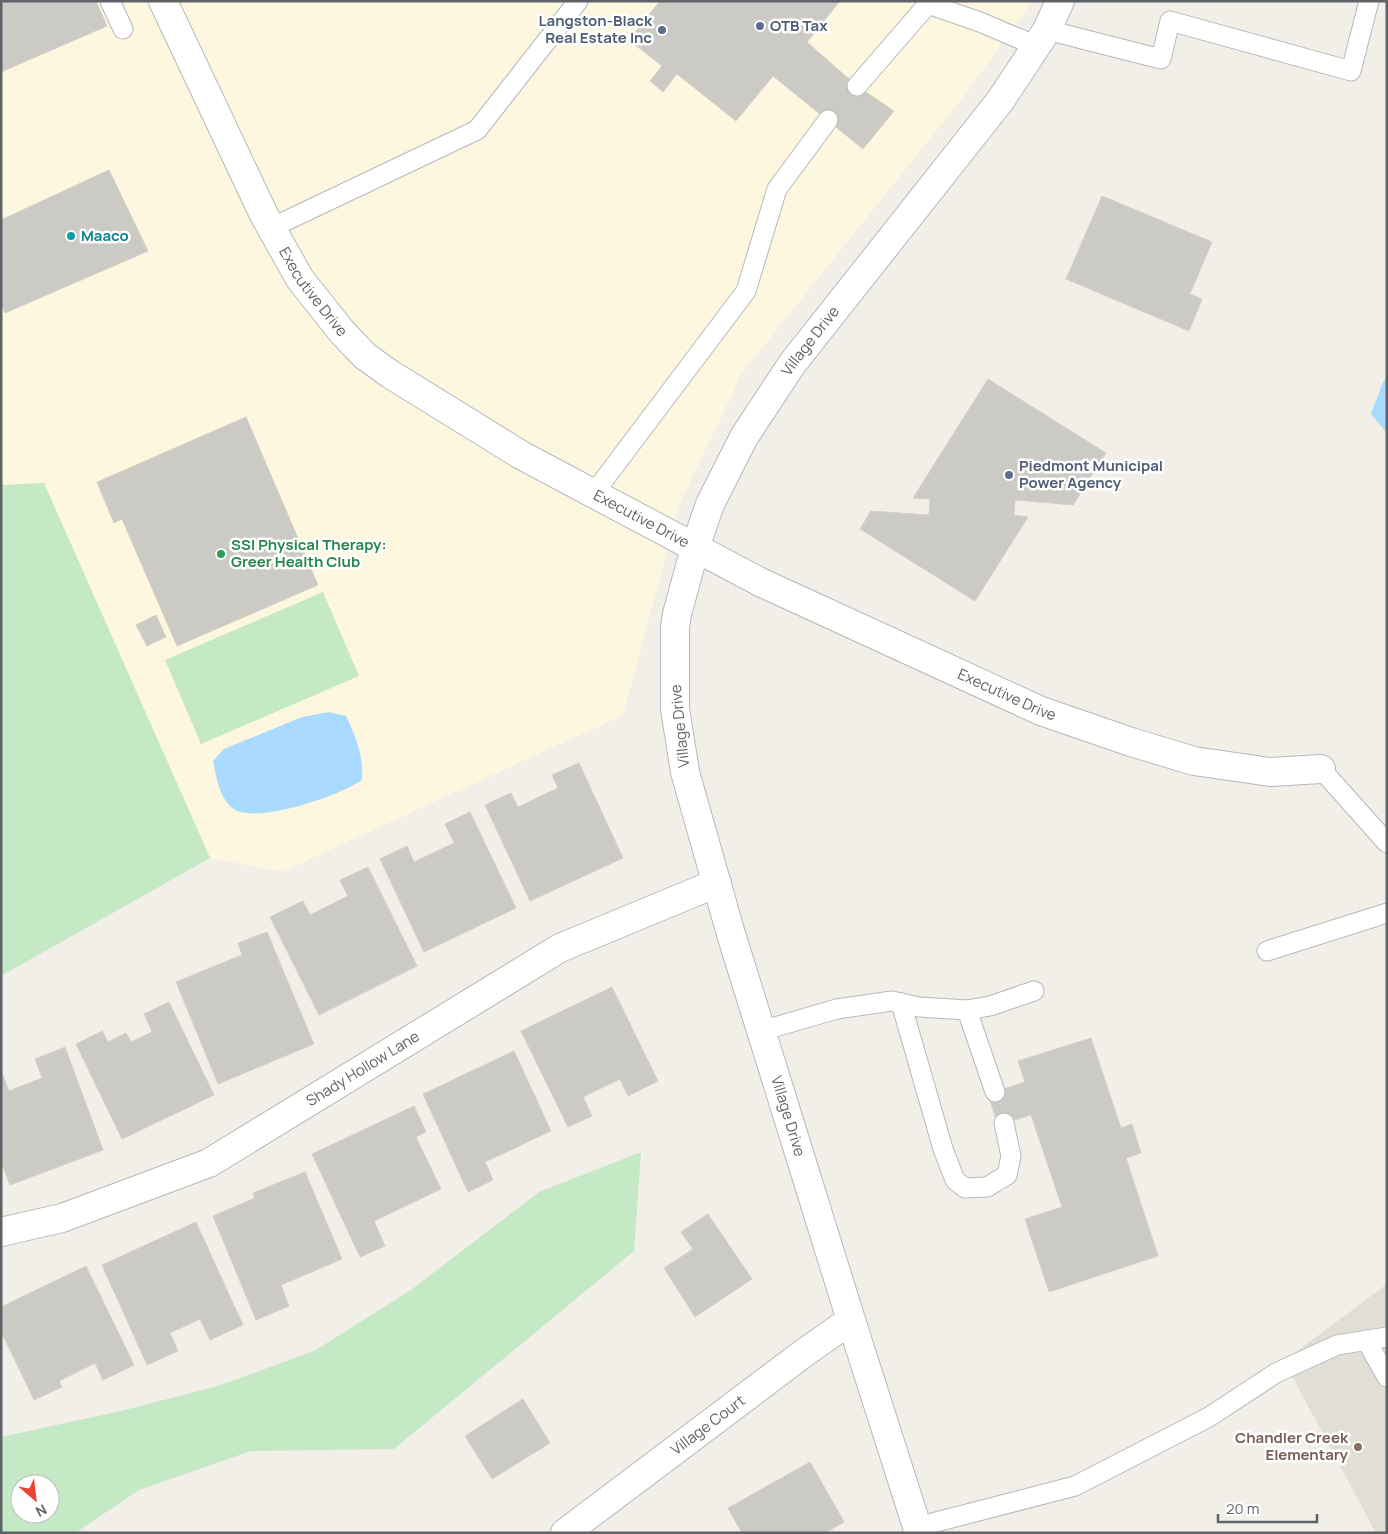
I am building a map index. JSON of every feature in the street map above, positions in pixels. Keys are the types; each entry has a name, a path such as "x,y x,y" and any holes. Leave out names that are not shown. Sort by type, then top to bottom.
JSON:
{"street":[{"name":"Executive Drive","path":"163,1 271,228 300,279 342,332 365,356 390,374 521,454 760,582 1050,714 1194,761 1270,772 1321,769"},
{"name":"Village Drive","path":"918,1530 761,1031 685,772 675,709 676,614 710,504 744,437 792,364 1000,101 1041,38 1060,1"},
{"name":"Shady Hollow Lane","path":"1,1232 62,1218 209,1163 560,948 717,884"},
{"name":"Village Court","path":"565,1533 788,1365 851,1320"}],"lane":[{"path":"110,1 123,29"},
{"path":"271,228 477,130 578,1"},
{"path":"858,86 928,4 980,22 1041,38 1160,59 1170,21 1351,72 1369,1"},
{"path":"594,493 746,291 777,189 828,120"},
{"path":"1321,769 1387,843"},
{"path":"1267,951 1387,913"},
{"path":"761,1031 837,1009 892,1001 919,1008 967,1010 990,1006 1034,991"},
{"path":"901,1003 943,1149 955,1180 964,1188 986,1187 1007,1175 1011,1156 1004,1123"},
{"path":"967,1010 995,1092"},
{"path":"918,1530 1075,1486 1209,1417 1276,1373 1337,1345 1387,1337"},
{"path":"1366,1340 1387,1376"}],"shaded area":[{"path":"1,1 1032,1 965,95 742,373 680,503 623,715 282,872 210,858 44,483 1,485"},
{"name":"Chandler Creek Elementary","path":"1387,1284 1387,1533 1376,1533 1284,1361"}],"green space":[{"path":"44,483 210,858 1,976 1,485"},
{"path":"323,592 359,676 201,744 165,660"},
{"path":"641,1152 634,1251 394,1449 251,1451 139,1490 75,1533 1,1533 1,1437 121,1411 218,1386 314,1351 411,1290 539,1192"}],"water":[{"path":"1387,378 1387,433 1371,414 1383,382"},
{"path":"329,712 346,716 362,763 362,780 336,793 296,807 257,813 242,812 231,807 221,792 213,761 224,749 302,717"}],"building":[{"path":"1,1 96,1 107,26 1,72"},
{"path":"660,1 840,1 807,42 857,86 894,111 863,149 773,76 736,121 677,74 663,92 650,81 662,66 629,40"},
{"name":"Maaco","path":"109,170 148,251 5,313 1,303 1,220"},
{"path":"1102,196 1212,242 1190,294 1202,299 1189,331 1066,279"},
{"name":"Piedmont Municipal Power Agency","path":"988,379 1106,453 1073,505 1015,500 1014,515 1028,517 975,601 860,529 871,511 929,515 930,499 913,498"},
{"name":"SSI Physical Therapy: Greer Health Club","path":"246,417 318,585 177,646 122,519 114,523 97,482"},
{"path":"156,615 166,637 147,646 136,625"},
{"path":"579,763 623,858 530,901 485,805 511,793 518,807 558,788 552,775"},
{"path":"470,812 516,908 424,952 380,859 407,846 414,862 454,843 445,824"},
{"path":"368,867 417,966 319,1015 270,917 303,901 310,915 348,896 340,880"},
{"path":"267,932 314,1044 218,1084 176,982 242,955 238,943"},
{"path":"612,987 658,1081 628,1096 620,1079 583,1097 592,1116 568,1127 521,1031"},
{"path":"169,1002 214,1095 122,1139 76,1044 102,1031 108,1042 126,1033 131,1042 152,1032 144,1014"},
{"path":"1091,1038 1121,1128 1132,1124 1141,1153 1126,1158 1158,1256 1049,1292 1025,1219 1062,1207 1031,1115 998,1125 988,1094 1025,1082 1018,1061"},
{"path":"65,1047 103,1150 10,1185 1,1161 1,1071 9,1091 42,1078 35,1059"},
{"path":"514,1051 551,1131 485,1162 493,1180 468,1192 423,1094"},
{"path":"414,1106 426,1132 416,1137 441,1189 374,1221 385,1246 360,1257 312,1154"},
{"path":"305,1172 342,1259 281,1285 289,1306 256,1320 213,1216 255,1198 253,1193"},
{"path":"708,1214 752,1279 695,1317 664,1268 693,1249 681,1232"},
{"path":"196,1222 243,1325 210,1340 200,1319 170,1333 178,1351 147,1365 102,1265"},
{"path":"86,1266 134,1365 103,1380 95,1363 59,1381 62,1387 34,1400 1,1331 1,1307"},
{"path":"523,1399 550,1443 492,1479 465,1436"},
{"path":"810,1462 844,1522 825,1533 742,1533 728,1508"}],"place":[{"name":"OTB Tax","path":"760,26"},
{"name":"Langston-Black Real Estate Inc","path":"662,30"},
{"name":"Maaco","path":"71,236"},
{"name":"Piedmont Municipal Power Agency","path":"1009,475"},
{"name":"SSI Physical Therapy: Greer Health Club","path":"221,554"},
{"name":"Chandler Creek Elementary","path":"1358,1447"}]}
